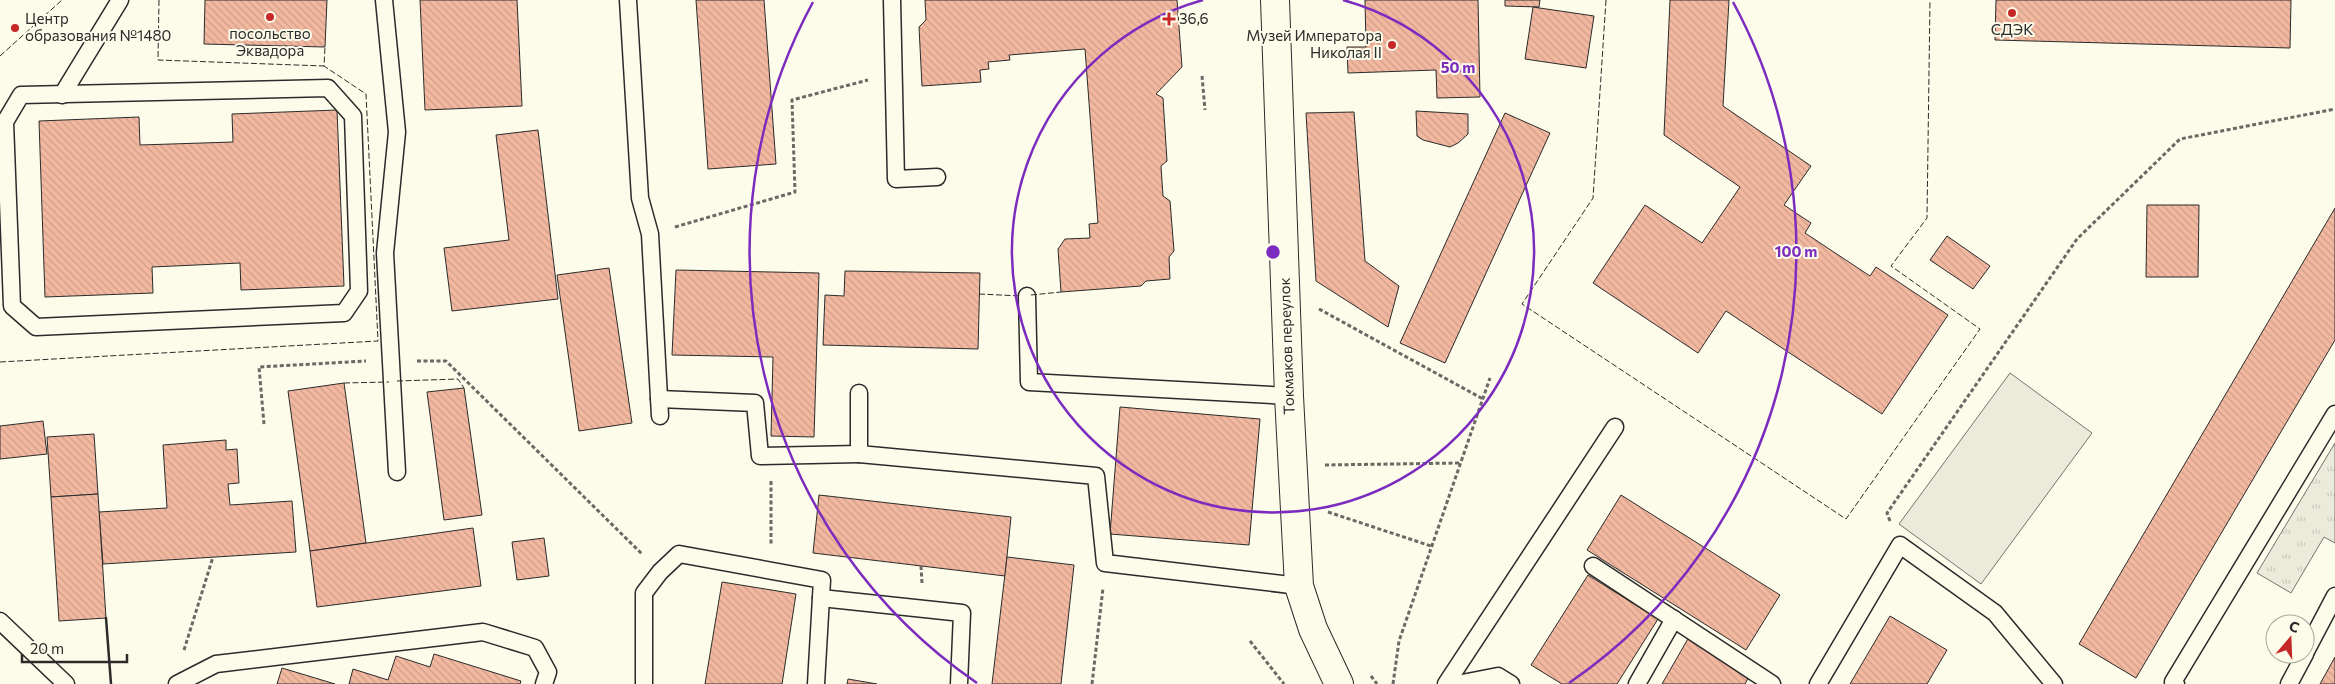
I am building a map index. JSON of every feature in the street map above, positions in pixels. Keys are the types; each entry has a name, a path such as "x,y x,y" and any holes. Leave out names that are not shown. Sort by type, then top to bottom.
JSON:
{"street":[{"name":"Токмаков переулок","path":"1275,0 1289,396 1299,586 1313,629 1339,684"}],"lane":[{"path":"62,95 120,0"},
{"path":"384,0 397,132 385,253 397,472"},
{"path":"628,0 640,198 650,234 660,408 756,403 760,456 859,454 1096,476 1106,563 1299,586"},
{"path":"892,0 896,179 937,177"},
{"path":"328,88 353,116 359,291 344,313 36,326 12,306 5,122 21,95 62,95 328,88"},
{"path":"1027,296 1029,382 1289,396"},
{"path":"859,393 859,454"},
{"path":"2176,684 2173,682 2335,414"},
{"path":"1446,684 1615,427"},
{"path":"1818,684 1900,545 1995,613 2054,684"},
{"path":"644,684 644,592 660,572 679,554 822,580 816,684"},
{"path":"1592,566 1772,684"},
{"path":"2315,635 2335,596"},
{"path":"821,598 962,613 959,684"},
{"path":"1637,684 1674,619"},
{"path":"0,622 66,684"},
{"path":"177,684 216,664 483,632 535,648 548,672 544,684"},
{"path":"2289,684 2300,664"},
{"path":"1457,684 1498,676 1511,684"}],"path":[{"path":"650,234 795,192 792,100 894,73"},
{"path":"1202,76 1205,110"},
{"path":"1900,545 1887,512 2076,238 2180,139 2335,109"},
{"path":"1317,307 1483,398"},
{"path":"264,424 258,367 391,360 446,361 660,572"},
{"path":"1393,684 1399,640 1490,378"},
{"path":"771,456 772,570"},
{"path":"1322,464 1460,463"},
{"path":"1322,510 1431,546"},
{"path":"182,657 213,557"},
{"path":"1092,684 1106,563"},
{"path":"1250,641 1284,684"}],"green space":[{"path":"2010,373 2092,433 1981,584 1899,524"},
{"path":"2335,443 2335,543 2324,537 2291,593 2257,573"}],"building":[{"path":"205,0 327,0 325,47 204,44"},
{"path":"420,0 517,0 522,106 425,110"},
{"path":"696,0 764,0 776,164 708,169"},
{"path":"925,0 1177,0 1182,67 1156,94 1163,98 1167,161 1161,166 1163,196 1170,201 1174,251 1169,257 1170,279 1146,281 1141,286 1061,292 1058,249 1065,239 1090,238 1089,224 1098,223 1085,49 1009,55 1010,60 988,62 989,69 980,70 981,82 922,86 919,27 926,20"},
{"path":"1365,0 1478,0 1480,97 1437,98 1436,70 1348,73 1347,47 1366,47"},
{"path":"1505,0 1540,0 1539,7 1505,6"},
{"path":"1670,0 1729,0 1723,106 1811,166 1784,205 1811,223 1805,233 1870,276 1876,267 1948,315 1882,414 1726,311 1698,353 1593,283 1645,205 1702,243 1740,187 1664,135"},
{"path":"1996,0 2291,0 2290,48 1995,40"},
{"path":"1533,7 1594,16 1586,68 1525,59"},
{"path":"337,110 344,286 241,290 240,263 152,267 153,293 45,297 39,121 139,117 140,145 233,142 232,114"},
{"path":"1416,111 1468,114 1468,134 1450,147 1423,140 1417,136"},
{"path":"1354,112 1365,261 1399,286 1388,327 1316,281 1306,113"},
{"path":"1505,113 1550,133 1445,363 1400,343"},
{"path":"538,130 558,299 452,311 444,248 509,240 496,135"},
{"path":"2147,205 2199,205 2198,277 2146,277"},
{"path":"2335,208 2335,340 2136,678 2079,644"},
{"path":"1947,236 1990,266 1973,289 1930,260"},
{"path":"609,268 632,423 579,431 557,275"},
{"path":"676,270 819,273 814,437 771,436 773,357 672,355"},
{"path":"845,271 980,273 978,349 823,345 825,295 844,296"},
{"path":"344,383 366,543 310,551 288,391"},
{"path":"464,388 482,515 444,520 427,392"},
{"path":"1120,407 1260,419 1249,545 1110,534"},
{"path":"43,421 47,454 0,459 0,426"},
{"path":"94,434 98,494 51,497 47,437"},
{"path":"226,440 226,450 237,449 239,483 228,484 230,505 292,501 296,552 103,564 99,512 167,508 163,445"},
{"path":"98,494 106,618 59,621 51,497"},
{"path":"819,495 1011,517 1005,576 813,553"},
{"path":"1621,495 1780,595 1746,650 1587,550"},
{"path":"473,528 481,586 317,607 310,551"},
{"path":"544,538 549,576 517,580 512,542"},
{"path":"1007,557 1074,565 1061,684 992,684"},
{"path":"1588,575 1658,619 1617,684 1562,684 1531,665"},
{"path":"722,582 796,594 782,684 705,684"},
{"path":"1890,616 1947,650 1927,684 1850,684"},
{"path":"1689,637 1751,673 1745,684 1662,684"},
{"path":"434,654 521,681 520,684 349,684 353,669 388,680 396,656 430,667"},
{"path":"2335,657 2335,684 2320,684"},
{"path":"282,668 335,684 277,684"},
{"path":"848,679 877,684 847,684"}],"fence":[{"path":"0,56 62,0"},
{"path":"159,0 158,60 324,66 325,47"},
{"path":"1606,0 1593,198 1522,304 1846,519 1980,329 1891,266 1927,218 1930,0"},
{"path":"0,362 378,341 366,94 324,66"},
{"path":"1031,295 1061,292"},
{"path":"979,294 1021,296"},
{"path":"397,381 458,379 464,388"},
{"path":"344,383 389,382"}],"wall":[{"path":"106,618 111,684"}],"place":[{"name":"СДЭК","path":"2012,13"},
{"name":"посольство Эквадора","path":"270,17"},
{"name":"36,6","path":"1169,19"},
{"name":"Центр образования №1480","path":"15,28"},
{"name":"Музей Императора Николая II","path":"1392,45"}]}
